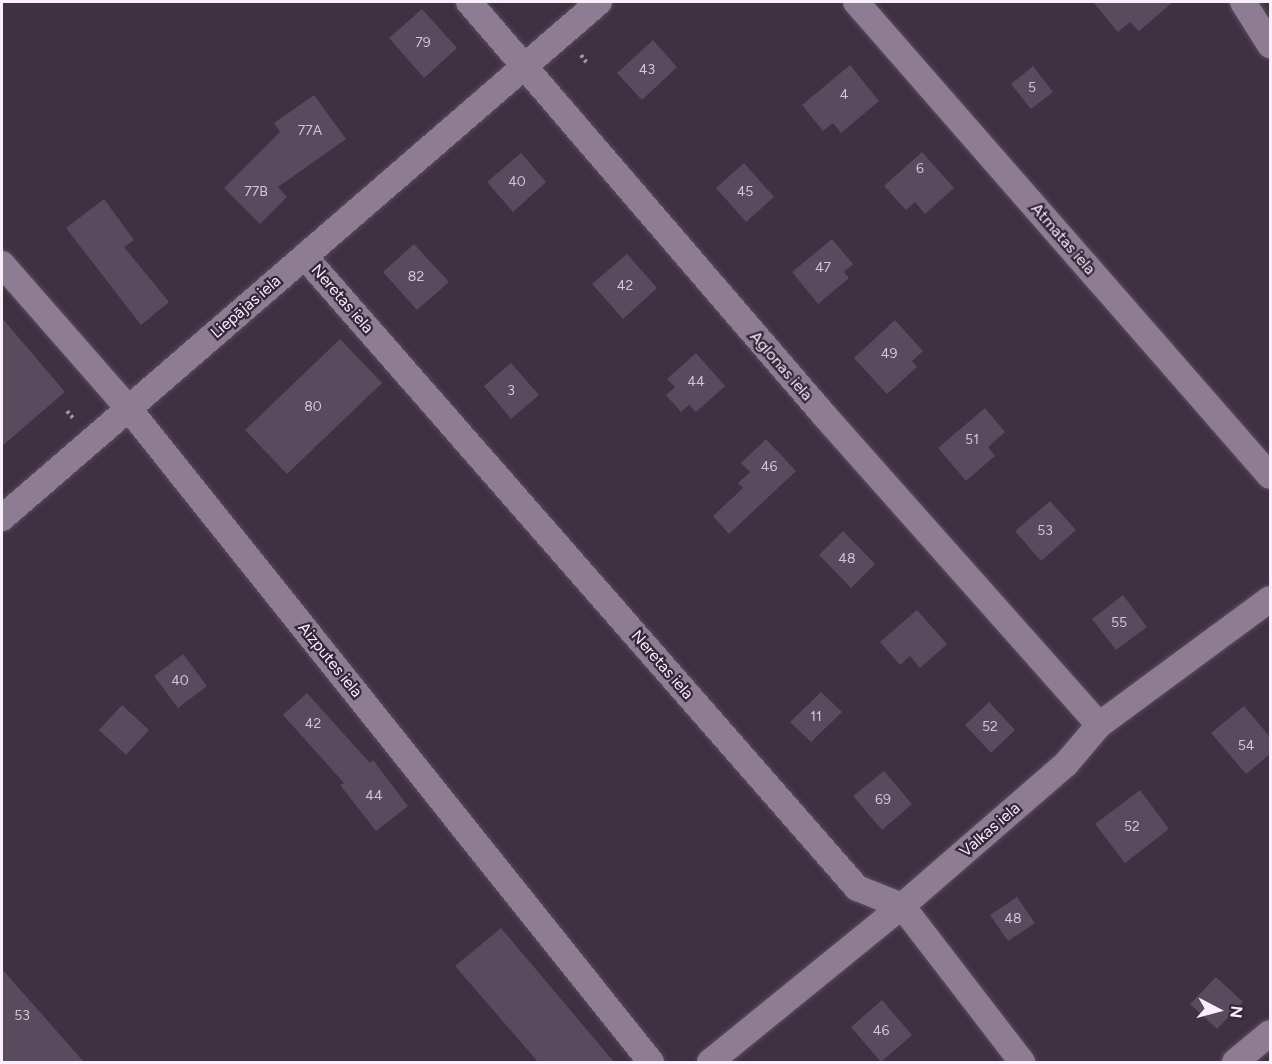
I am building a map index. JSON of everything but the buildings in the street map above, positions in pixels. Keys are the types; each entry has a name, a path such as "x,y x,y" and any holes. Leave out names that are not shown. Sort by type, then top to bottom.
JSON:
{"street":[{"name":"Aglonas iela","path":"469,2 824,415 1099,725"},
{"name":"Liepājas iela","path":"2,518 599,2"},
{"name":"Atmatas iela","path":"856,2 1270,476"},
{"path":"1243,2 1270,45"},
{"name":"Neretas iela","path":"304,257 857,888 902,906"},
{"name":"Aizputes iela","path":"2,264 129,409 651,1062"},
{"name":"Valkas iela","path":"710,1062 902,906 1066,764 1099,725 1270,599"},
{"path":"902,906 1022,1062"},
{"path":"1235,1062 1270,1033"}]}
